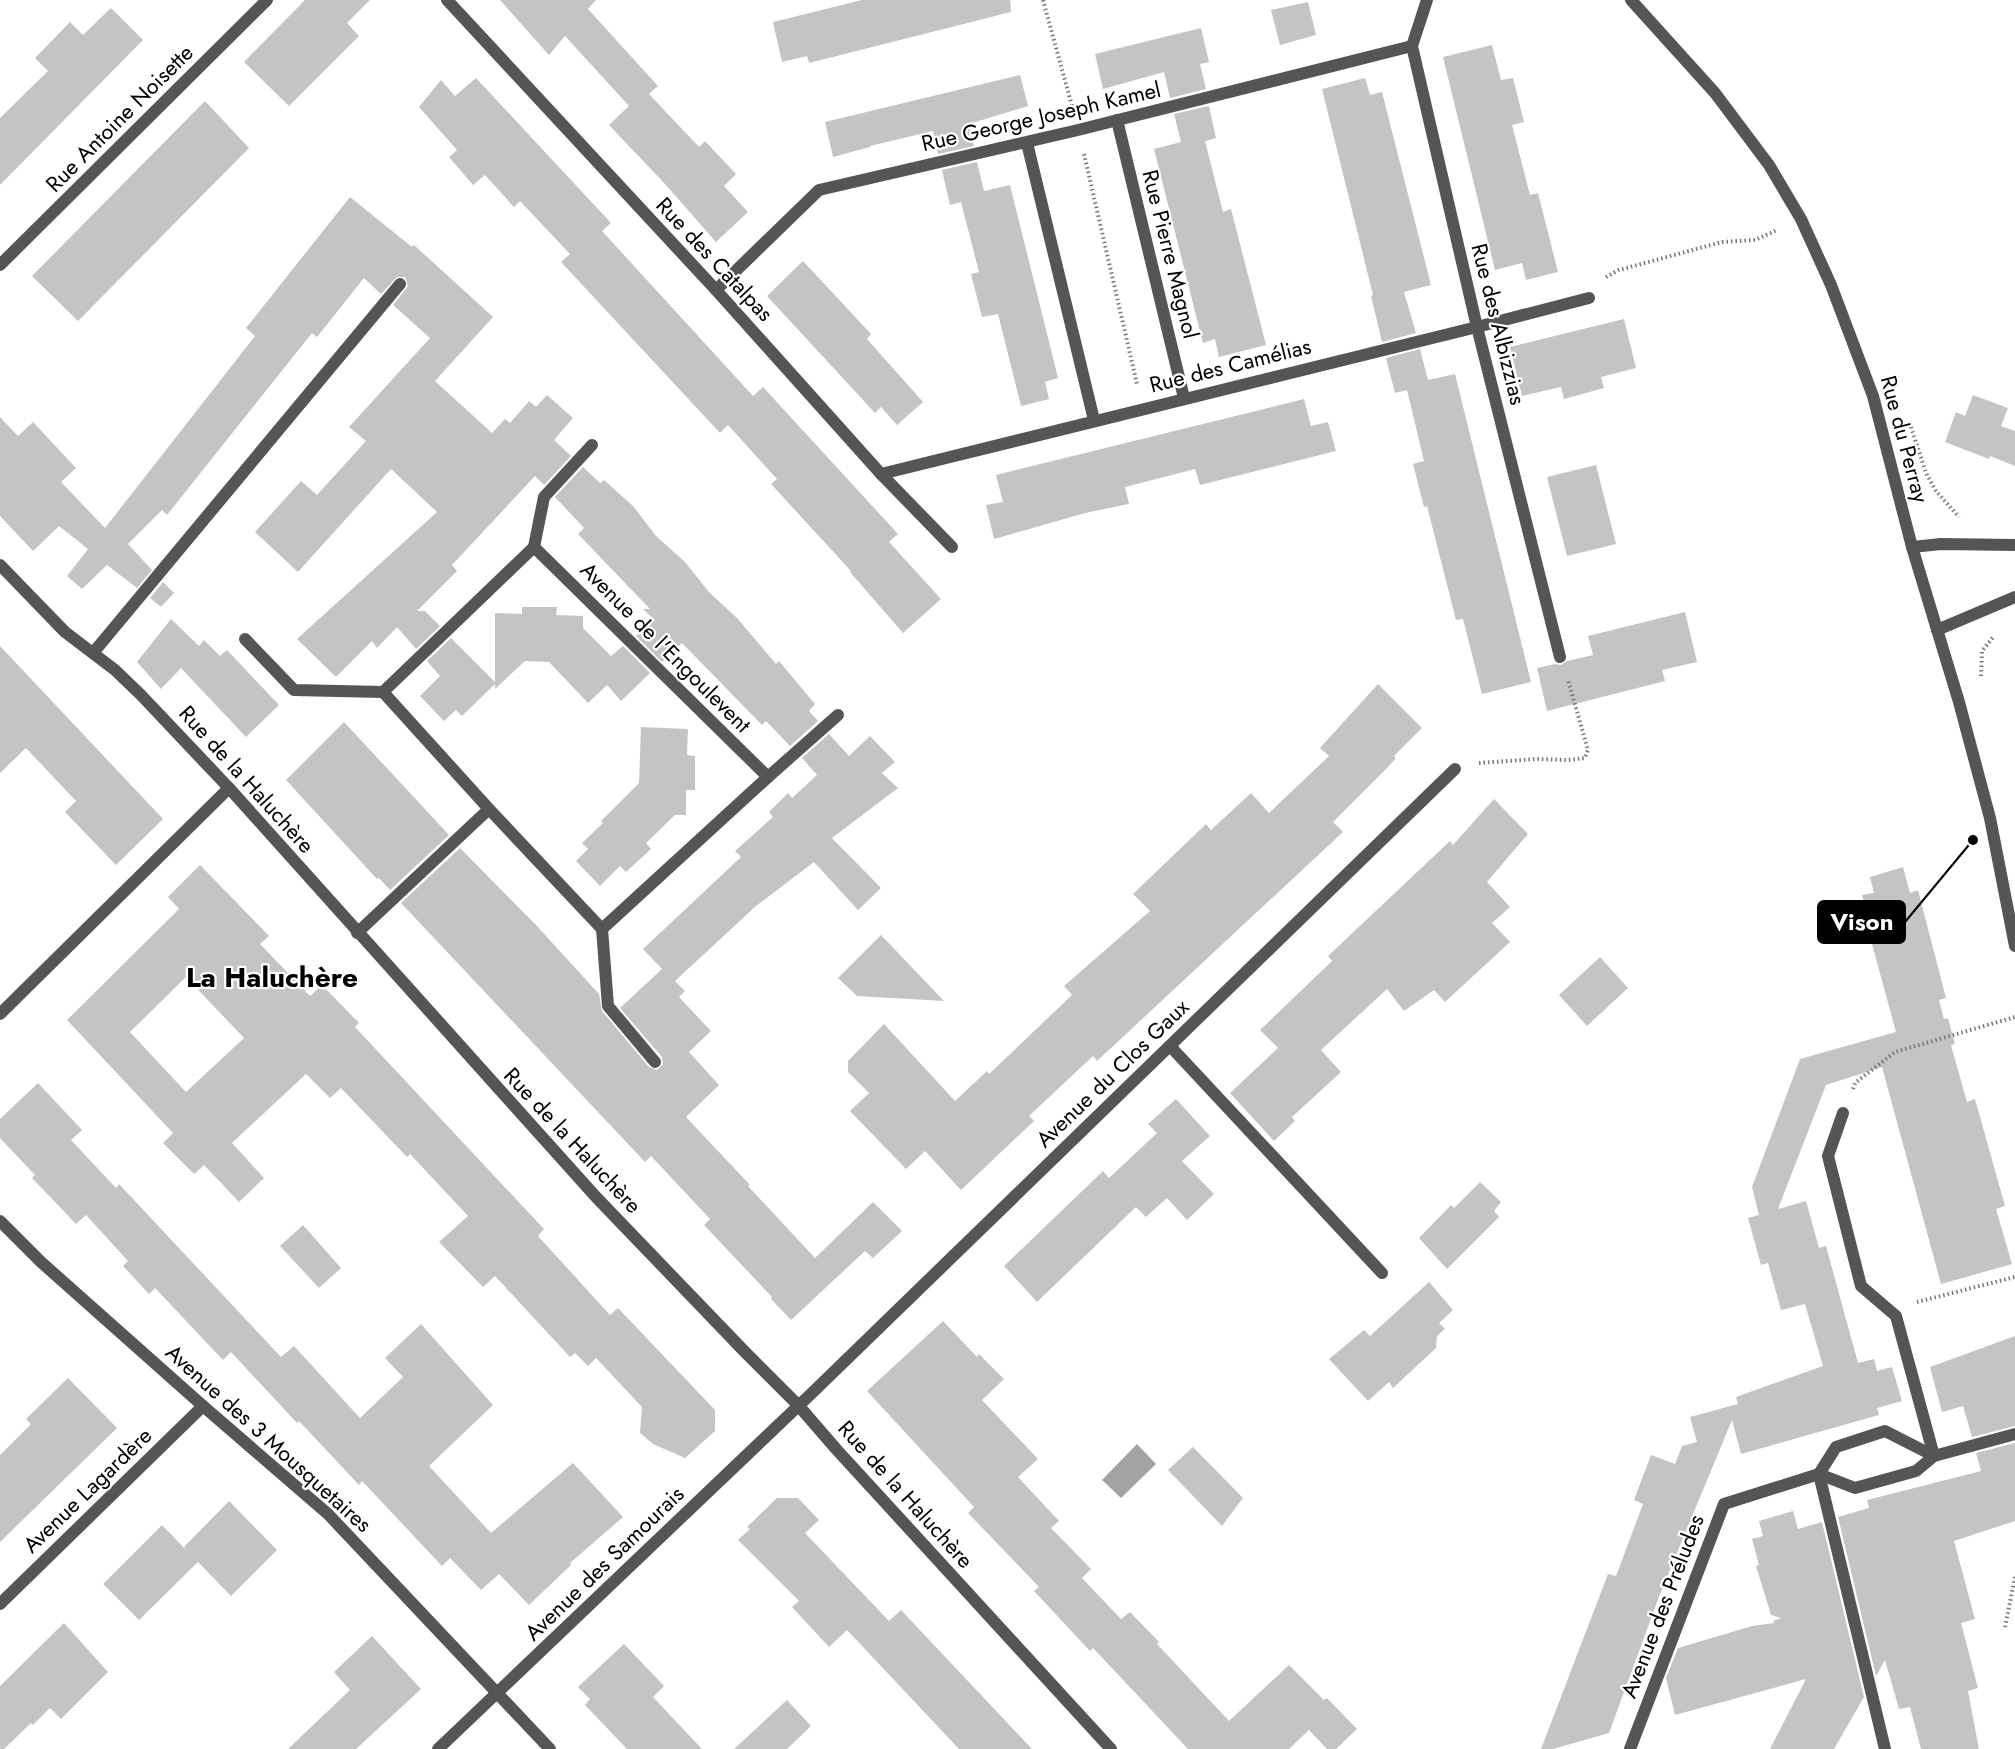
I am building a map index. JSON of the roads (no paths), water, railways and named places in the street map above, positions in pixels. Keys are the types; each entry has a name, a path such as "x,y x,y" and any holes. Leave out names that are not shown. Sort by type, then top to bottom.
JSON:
{"street":[{"name":"Rue Antoine Noisette","path":"0,265 267,0"},
{"name":"Rue des Catalpas","path":"447,0 716,290 881,474 952,547"},
{"path":"1412,46 1427,0"},
{"name":"Rue du Perray","path":"1631,0 1715,93 1769,165 1801,219 1832,285 1873,396 1912,547 1990,818 2015,946"},
{"name":"Rue George Joseph Kamel","path":"716,290 819,190 1078,130 1412,46"},
{"name":"Rue des Albizzias","path":"1412,46 1477,327 1560,657"},
{"name":"Rue Pierre Magnol","path":"1117,120 1185,398"},
{"path":"1027,142 1094,420"},
{"path":"93,653 400,284"},
{"name":"Rue des Camélias","path":"881,474 1589,298"},
{"path":"245,639 294,690 383,692 534,547 544,497 592,446"},
{"path":"1912,547 1941,544 2015,545"},
{"name":"Avenue de l'Engoulevent","path":"534,547 768,777"},
{"name":"Rue de la Haluchère","path":"0,565 65,632 115,670 141,695 229,788 596,1197 798,1405 1111,1749"},
{"path":"1937,630 2015,597"},
{"path":"383,692 602,929 608,1006 655,1062"},
{"path":"602,929 838,715"},
{"name":"Avenue du Clos Gaux","path":"798,1405 1455,769"},
{"path":"0,1014 229,788"},
{"path":"357,933 489,809"},
{"path":"1170,1046 1382,1273"},
{"path":"1843,1113 1828,1156 1861,1286 1896,1316 1934,1456"},
{"name":"Avenue des 3 Mousquetaires","path":"0,1221 41,1263 328,1514 550,1749"},
{"name":"Avenue des Samourais","path":"438,1749 798,1405"},
{"name":"Avenue Lagardère","path":"0,1604 203,1406"},
{"path":"1885,1749 1819,1474 1836,1448 1885,1431 1934,1456"},
{"path":"1819,1474 1855,1488 1916,1471 1934,1456 2015,1434"},
{"name":"Avenue des Préludes","path":"1629,1749 1724,1504 1819,1474"}],"place":[{"name":"Vison","path":"1973,840"}],"district":[{"name":"La Haluchère","path":"272,977"}]}
